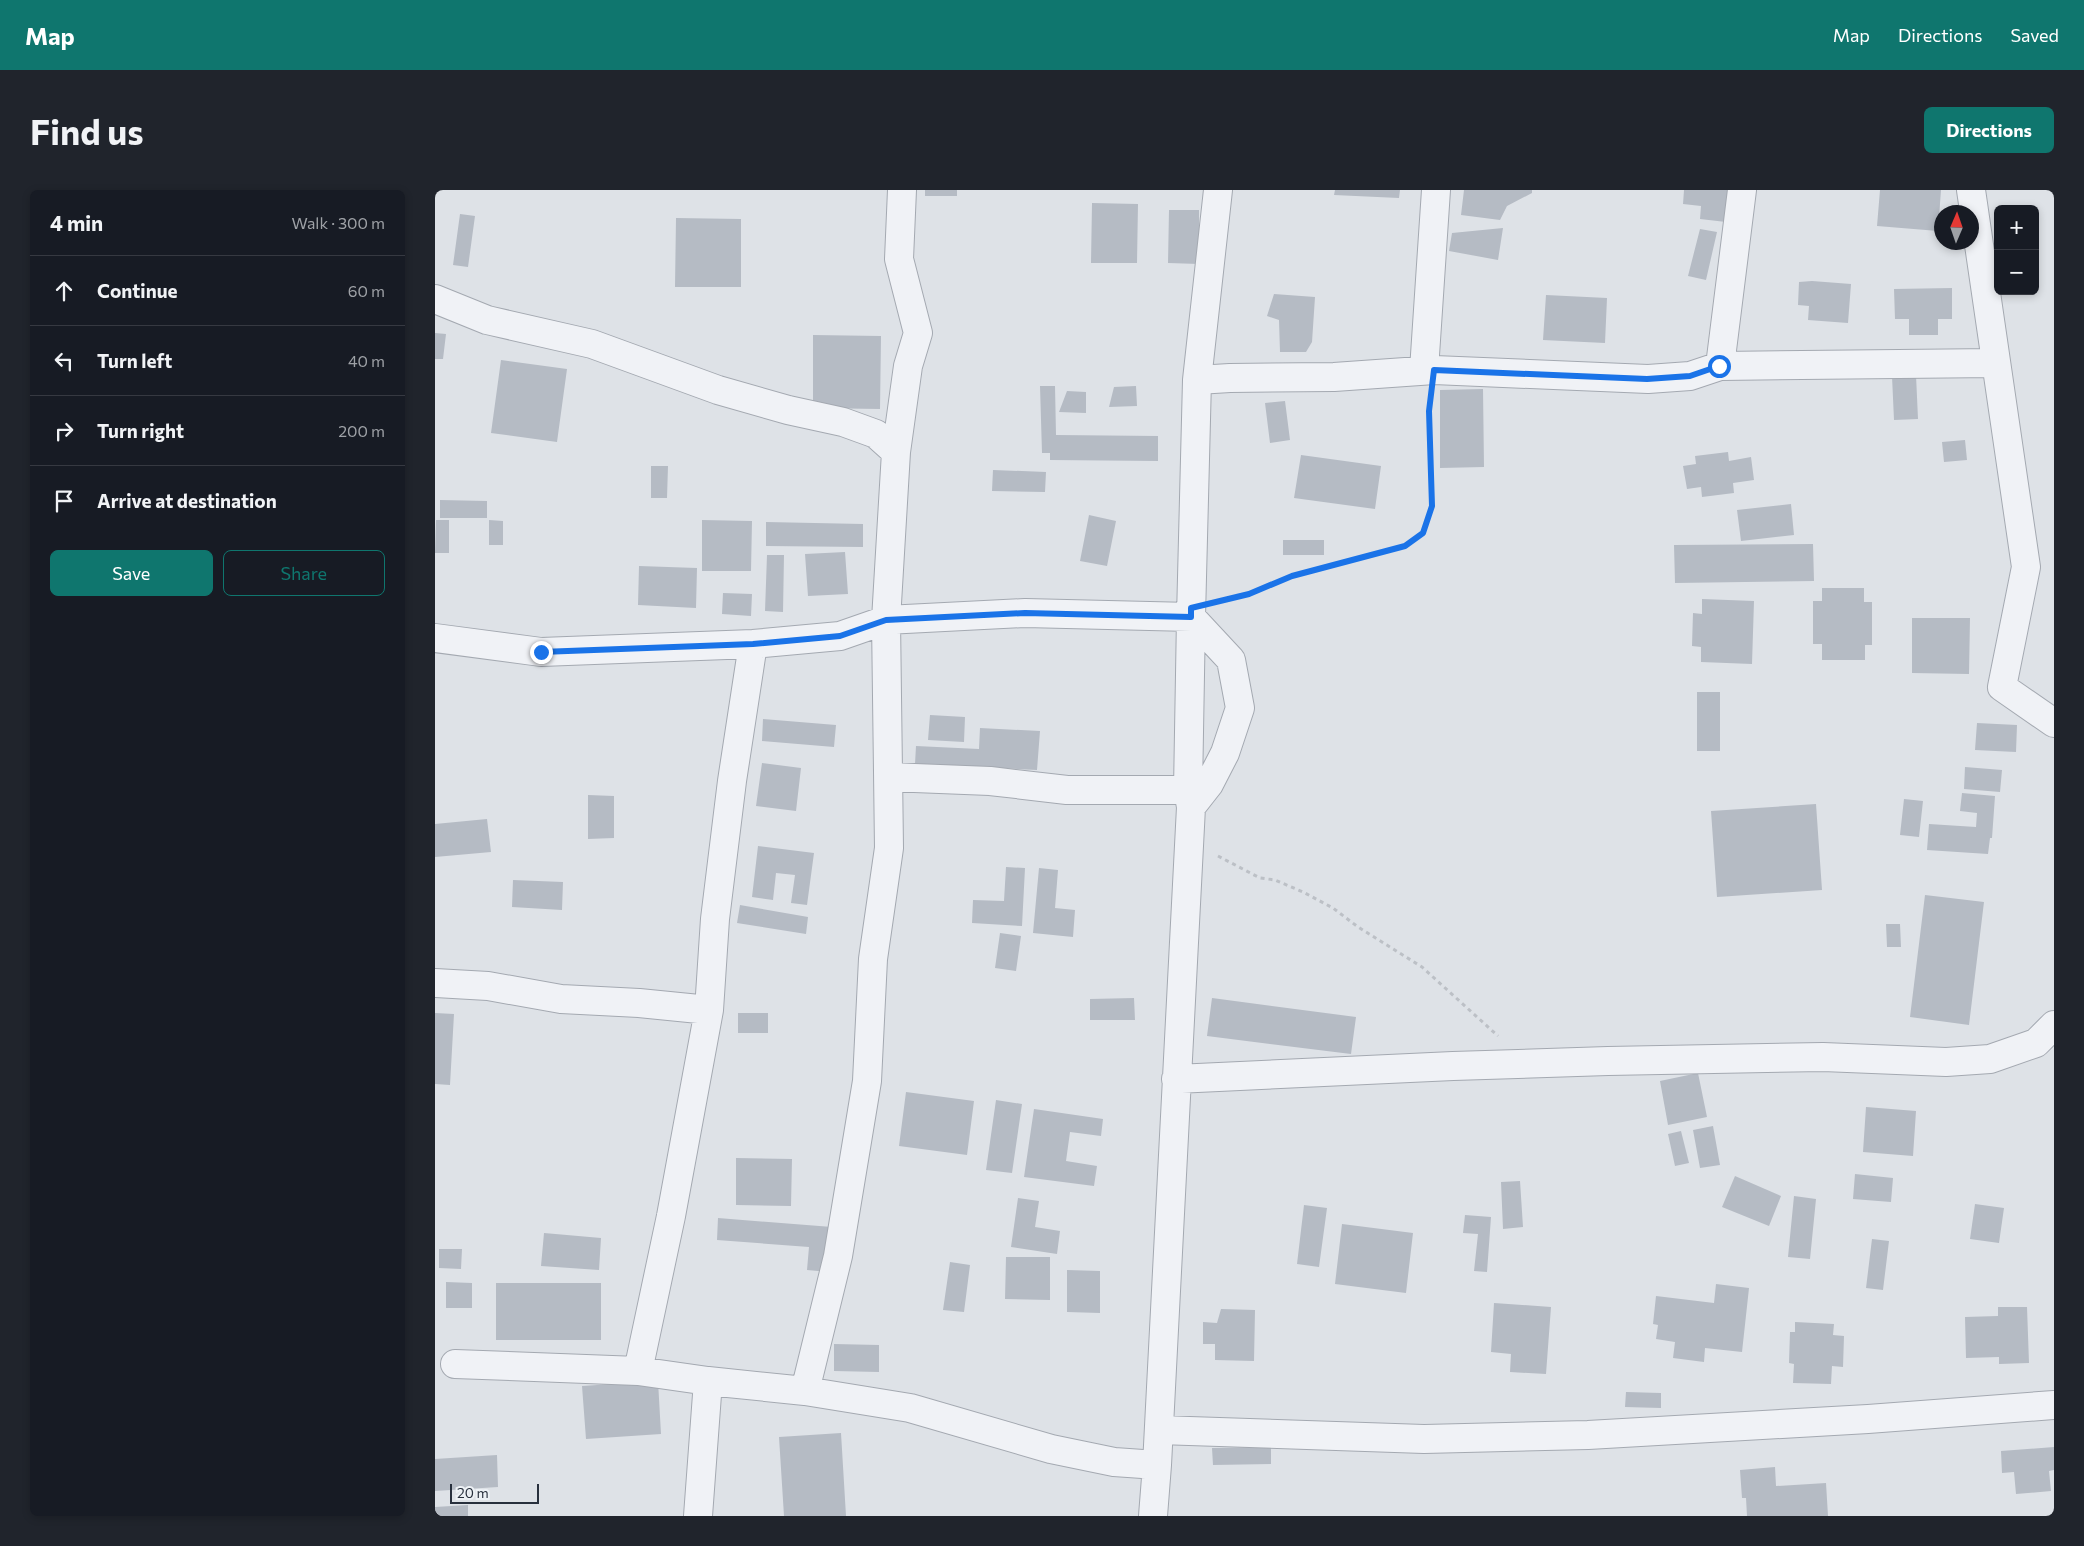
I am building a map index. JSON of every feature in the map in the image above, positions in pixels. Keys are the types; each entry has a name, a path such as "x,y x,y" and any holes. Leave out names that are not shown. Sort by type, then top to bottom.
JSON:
{"street":[{"path":"805,1391 838,1256 867,1081 873,960 889,848 886,620 895,452 908,366 918,333 899,259 903,190"},
{"path":"1153,1516 1159,1430 1188,842 1197,380 1219,190"},
{"path":"1429,370 1436,190"},
{"path":"1719,366 1742,190"},
{"path":"1971,190 2026,567 2002,687 2054,723"},
{"path":"435,298 487,320 592,344 718,390 787,410 843,422 876,434 895,452"},
{"path":"1197,380 1334,377 1429,370 1647,379 1690,376 1719,366 1995,363"},
{"path":"435,638 541,652 753,644 840,636 886,620 1025,613 1191,612"},
{"path":"889,778 989,781 1067,790 1189,799 1209,784 1225,753 1240,708 1231,660 1191,612"},
{"path":"638,1372 671,1216 709,1010 717,909 732,781 753,644"},
{"path":"435,983 488,986 561,999 639,1002 709,1010"},
{"path":"1176,1079 1522,1064 1823,1057 1946,1062 1990,1059 2036,1043 2054,1025"},
{"path":"455,1364 638,1372 805,1391 911,1408 1051,1449 1114,1462 1157,1465"},
{"path":"698,1516 708,1381"},
{"path":"1159,1430 1424,1439 1587,1435 1868,1419 2054,1405"}],"path":[{"path":"1191,612 1249,594 1292,576 1405,546 1423,533 1432,506 1429,370"},
{"path":"1188,842 1260,878 1275,880 1333,908 1422,967 1510,1046 1522,1064"}],"building":[{"path":"925,190 957,190 957,196 925,196"},
{"path":"1335,190 1400,190 1399,198 1334,195"},
{"path":"1464,190 1532,190 1532,193 1507,206 1500,220 1461,215"},
{"path":"1684,190 1739,190 1726,222 1700,219 1701,206 1683,204"},
{"path":"1880,190 1941,190 1940,205 1934,205 1934,231 1877,226"},
{"path":"1092,203 1138,204 1137,263 1091,263"},
{"path":"1169,210 1199,210 1199,264 1168,263"},
{"path":"460,214 475,216 468,267 453,265"},
{"path":"676,218 741,219 741,287 675,287"},
{"path":"1503,228 1498,260 1449,251 1452,233"},
{"path":"1700,229 1717,232 1706,280 1688,276"},
{"path":"1799,282 1851,284 1848,323 1808,320 1809,306 1798,305"},
{"path":"1952,288 1952,319 1938,319 1938,335 1909,335 1909,319 1895,319 1894,289"},
{"path":"1274,294 1315,297 1312,342 1306,352 1280,352 1279,320 1267,316"},
{"path":"1546,295 1607,298 1605,343 1543,340"},
{"path":"435,333 446,334 443,359 435,359"},
{"path":"813,335 881,336 880,409 813,408"},
{"path":"501,360 567,369 557,442 491,433"},
{"path":"1916,375 1918,419 1894,420 1892,376"},
{"path":"1040,386 1055,386 1056,435 1158,436 1158,461 1050,460 1050,453 1042,453"},
{"path":"1136,386 1137,406 1109,407 1114,387"},
{"path":"1483,389 1484,467 1440,468 1440,390"},
{"path":"1067,391 1086,392 1086,413 1059,412"},
{"path":"1285,401 1290,440 1270,443 1265,403"},
{"path":"1965,440 1967,460 1944,462 1942,442"},
{"path":"1728,452 1729,461 1751,457 1754,480 1733,483 1734,493 1702,497 1701,487 1687,489 1683,466 1696,464 1695,456"},
{"path":"1301,455 1381,466 1375,509 1294,498"},
{"path":"651,466 668,466 667,498 651,498"},
{"path":"993,470 1046,472 1045,492 992,491"},
{"path":"440,500 487,501 487,518 440,518"},
{"path":"1791,504 1794,535 1741,541 1737,510"},
{"path":"1089,515 1116,521 1107,566 1080,561"},
{"path":"436,520 449,520 449,553 435,553"},
{"path":"489,520 503,521 503,545 489,545"},
{"path":"702,520 752,521 751,571 702,571"},
{"path":"766,522 863,524 863,547 766,546"},
{"path":"1283,540 1324,540 1324,555 1283,555"},
{"path":"1813,544 1814,581 1675,583 1674,545"},
{"path":"845,552 848,594 808,596 805,554"},
{"path":"767,555 784,555 783,612 765,611"},
{"path":"639,566 697,568 696,608 638,605"},
{"path":"1822,588 1864,588 1864,602 1872,602 1872,645 1865,645 1865,660 1822,660 1822,644 1813,644 1813,601 1822,601"},
{"path":"723,593 752,594 751,616 722,614"},
{"path":"1702,599 1754,601 1752,664 1701,662 1701,647 1692,646 1693,613 1702,614"},
{"path":"1912,618 1970,618 1969,674 1912,673"},
{"path":"1697,692 1720,692 1720,751 1697,751"},
{"path":"930,715 965,717 964,742 928,740"},
{"path":"763,719 836,725 834,747 762,741"},
{"path":"1977,723 2017,725 2016,752 1975,750"},
{"path":"980,728 1040,731 1037,770 915,764 916,746 979,749"},
{"path":"762,763 801,768 796,811 756,806"},
{"path":"1965,767 2002,770 2000,792 1964,789"},
{"path":"1962,793 1995,796 1992,838 1990,838 1988,854 1927,850 1929,824 1976,827 1977,813 1960,811"},
{"path":"588,795 614,796 614,838 588,839"},
{"path":"1904,799 1923,801 1919,837 1900,835"},
{"path":"1816,804 1822,890 1717,897 1711,811"},
{"path":"487,819 491,852 435,857 435,824"},
{"path":"758,846 814,853 807,905 791,903 795,875 776,873 773,900 752,897"},
{"path":"1006,867 1025,868 1022,926 972,923 973,900 1004,901"},
{"path":"1039,868 1058,870 1055,908 1075,910 1073,937 1033,933"},
{"path":"513,880 563,882 562,910 512,907"},
{"path":"1925,895 1984,902 1969,1025 1910,1017"},
{"path":"740,905 808,917 806,934 737,923"},
{"path":"1886,924 1900,924 1901,947 1887,947"},
{"path":"1000,933 1021,936 1016,971 995,968"},
{"path":"1134,998 1135,1020 1090,1020 1090,999"},
{"path":"1212,998 1356,1017 1351,1054 1207,1036"},
{"path":"435,1013 454,1014 450,1085 435,1084"},
{"path":"738,1013 768,1013 768,1033 738,1033"},
{"path":"1698,1073 1707,1117 1668,1125 1660,1081"},
{"path":"906,1092 974,1101 967,1155 899,1146"},
{"path":"996,1100 1022,1104 1012,1173 986,1170"},
{"path":"1866,1107 1916,1111 1913,1156 1863,1152"},
{"path":"1034,1109 1103,1119 1101,1136 1070,1132 1066,1161 1097,1166 1094,1186 1024,1177"},
{"path":"1713,1126 1720,1165 1700,1168 1693,1130"},
{"path":"1681,1131 1689,1163 1675,1166 1668,1134"},
{"path":"736,1158 792,1159 791,1206 736,1205"},
{"path":"1855,1174 1893,1178 1891,1202 1853,1199"},
{"path":"1735,1176 1781,1196 1769,1226 1722,1207"},
{"path":"1520,1181 1523,1227 1503,1229 1501,1182"},
{"path":"1794,1196 1816,1199 1810,1259 1788,1257"},
{"path":"1018,1198 1039,1201 1035,1227 1060,1231 1057,1254 1011,1247"},
{"path":"1975,1204 2004,1208 1999,1243 1970,1239"},
{"path":"1304,1205 1327,1208 1319,1267 1297,1264"},
{"path":"1465,1215 1491,1217 1487,1272 1474,1271 1478,1234 1463,1233"},
{"path":"718,1218 832,1227 829,1272 807,1270 809,1247 717,1240"},
{"path":"1342,1224 1413,1233 1406,1293 1335,1284"},
{"path":"544,1233 601,1238 599,1270 541,1266"},
{"path":"1872,1239 1889,1241 1883,1290 1866,1288"},
{"path":"439,1249 462,1249 461,1269 439,1268"},
{"path":"1006,1257 1050,1257 1050,1300 1005,1299"},
{"path":"950,1262 970,1265 964,1312 943,1310"},
{"path":"1067,1270 1100,1271 1100,1313 1067,1312"},
{"path":"446,1282 472,1283 472,1308 446,1308"},
{"path":"496,1283 601,1283 601,1340 496,1340"},
{"path":"1716,1284 1749,1288 1742,1352 1705,1348 1704,1362 1673,1358 1675,1342 1656,1339 1658,1325 1653,1324 1656,1296 1714,1303"},
{"path":"1494,1303 1551,1307 1546,1374 1510,1372 1511,1354 1491,1352"},
{"path":"1998,1307 2027,1307 2029,1363 1999,1364 1999,1357 1966,1358 1965,1317 1998,1316"},
{"path":"1221,1309 1255,1310 1254,1361 1215,1360 1215,1344 1203,1344 1203,1322 1217,1323"},
{"path":"1795,1322 1834,1324 1833,1335 1844,1336 1843,1367 1832,1366 1831,1384 1793,1383 1794,1364 1789,1363 1790,1332 1795,1332"},
{"path":"834,1344 879,1345 879,1372 834,1371"},
{"path":"658,1381 661,1434 586,1439 582,1386"},
{"path":"1626,1392 1661,1393 1661,1408 1625,1407"},
{"path":"841,1433 846,1516 784,1516 779,1437"},
{"path":"1271,1447 1271,1464 1213,1465 1212,1448"},
{"path":"2054,1447 2054,1470 2049,1471 2051,1491 2016,1494 2014,1472 2002,1473 2001,1451"},
{"path":"497,1455 498,1487 435,1491 435,1459"},
{"path":"1775,1467 1776,1486 1826,1483 1828,1516 1747,1516 1746,1498 1742,1498 1740,1470"},
{"path":"468,1505 468,1516 435,1516 435,1507"}],"route":[{"path":"541,652 753,644 840,636 886,620 1025,613 1191,617 1191,608 1249,594 1292,576 1361,556 1405,546 1423,533 1432,506 1429,411 1434,370 1647,379 1690,376 1719,366"}]}
